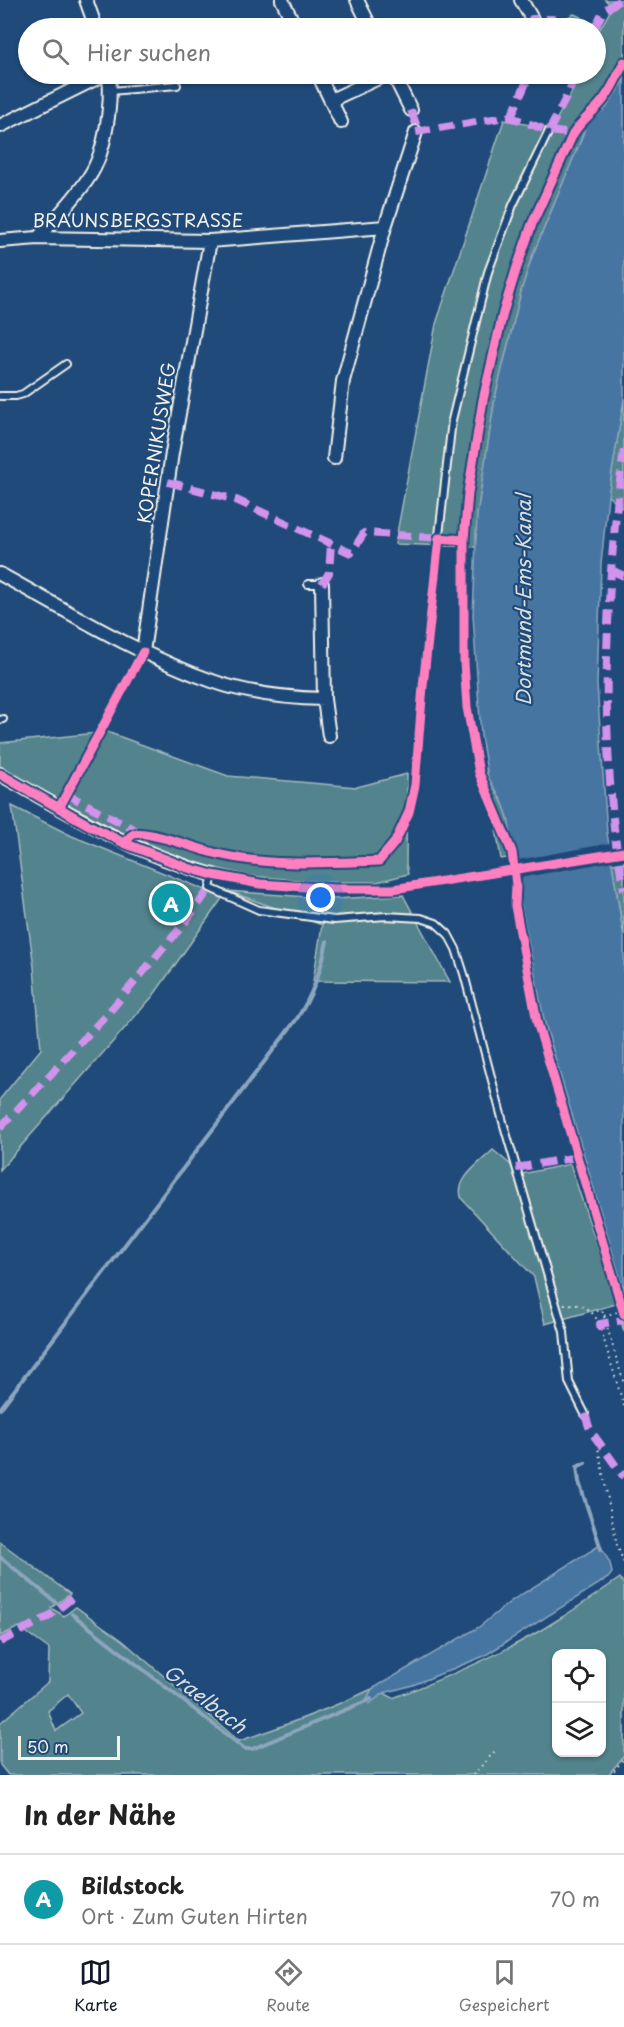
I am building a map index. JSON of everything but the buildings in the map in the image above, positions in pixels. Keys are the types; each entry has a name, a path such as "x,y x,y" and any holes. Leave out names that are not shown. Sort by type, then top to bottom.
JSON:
{"street":[{"path":"86,0 92,18"},
{"path":"282,0 291,18"},
{"path":"357,0 366,18"},
{"path":"521,0 531,18"},
{"path":"0,126 86,84"},
{"path":"38,238 90,176 105,136 111,91 109,84"},
{"path":"323,84 342,122"},
{"path":"331,100 365,84"},
{"path":"398,84 411,110"},
{"path":"334,458 343,381 385,227 416,132"},
{"name":"BRAUNSBERGSTRASSE","path":"0,242 38,238 210,241 385,227"},
{"name":"KOPERNIKUSWEG","path":"143,652 172,453 210,241"},
{"path":"0,574 143,652 213,681 259,693 324,699"},
{"path":"322,584 324,699 329,736"},
{"path":"0,774 124,843 179,865 213,875"}],"lane":[{"path":"111,91 177,85"},
{"path":"124,843 132,835 141,833 180,842 216,854 320,863 379,861 395,842 409,812 415,785 426,653 452,420 488,272 513,205 549,131"},
{"path":"0,396 23,394 66,364"},
{"path":"308,584 322,584"},
{"path":"213,875 210,888 258,910 334,920 386,916 422,918 436,923 448,934 456,949 464,974 503,1122 564,1332 569,1382 585,1414"}],"path":[{"path":"556,1305 585,1306 600,1324"},
{"path":"597,1311 602,1310 624,1384"},
{"path":"604,1316 624,1310"},
{"path":"601,1330 624,1406"},
{"path":"596,1438 617,1545 624,1563"},
{"path":"473,1775 496,1750"},
{"path":"610,1775 624,1758"}],"green space":[{"path":"605,0 624,0 624,80 606,108 586,125 532,257 522,288 495,398 477,515 476,547 395,544 436,324 504,120 551,129 576,84 606,84 606,18 613,6"},
{"path":"574,14 583,18 566,18"},
{"path":"624,399 624,509 608,496"},
{"path":"107,732 228,776 357,787 407,774 406,864 408,874 377,882 322,882 250,876 194,863 145,845 0,768 0,743"},
{"path":"486,768 489,779 507,814 514,857 501,859"},
{"path":"12,806 72,836 223,897 153,996 0,1170 0,1099 41,1049 34,967"},
{"path":"624,862 624,936 612,864"},
{"path":"517,879 536,984 549,1035 577,1138 624,1291 624,1332 616,1304 545,1324 534,1277 462,1199 460,1192 465,1178 493,1150 522,1174 570,1164 609,1281 532,1022 510,881"},
{"path":"228,891 334,899 403,895 450,982 313,981 322,925"},
{"path":"0,1542 70,1594 51,1608 64,1616 76,1607 123,1641 239,1741 306,1717 372,1689 367,1699 384,1693 393,1698 457,1672 540,1631 620,1578 624,1585 624,1756 608,1775 8,1775 0,1765 0,1723 48,1682 49,1649 19,1627 0,1636","holes":["68,1694 81,1713 56,1731 48,1711"]}],"water":[{"name":"Dortmund-Ems-Kanal","path":"624,80 624,399 608,496 601,564 597,684 607,833 624,939 624,1291 544,1020 522,910 508,817 488,777 481,736 473,615 477,515 495,398 522,288 532,257 586,125 606,108"},
{"path":"600,1545 610,1563 612,1573 608,1578 484,1656 413,1685 384,1693 369,1704 367,1699 372,1689 479,1627 511,1601"}],"pier":[{"path":"611,843 614,861 514,879 512,861"}],"waterway":[{"path":"0,1409 296,1020 316,982 327,941"},
{"path":"585,1463 577,1467 579,1482 601,1549"},
{"name":"Graelbach","path":"0,1557 58,1604"},
{"name":"Graelbach","path":"72,1614 245,1749 252,1749 371,1699"}],"marked path":[{"path":"600,18 603,11 620,0"},
{"path":"511,117 526,84"},
{"path":"549,131 572,84"},
{"path":"411,110 416,132 511,117 549,131 573,134"},
{"path":"624,450 613,542 607,680 609,772 616,845 624,890"},
{"path":"168,482 236,500 351,553 364,533 443,538"},
{"path":"322,584 329,573 331,544"},
{"path":"611,570 624,576"},
{"path":"66,794 141,833"},
{"path":"0,1128 109,1012 183,925 210,888"},
{"path":"516,1168 577,1157"},
{"path":"601,1330 600,1324 624,1320"},
{"path":"585,1414 590,1430 624,1477"},
{"path":"0,1642 48,1617 72,1598"}],"cycle path":[{"path":"624,62 607,95 573,134 532,224 516,270 503,313 483,400 468,493 464,540 464,662 467,707 479,773 512,852 516,885 515,906 537,1022 624,1314"},
{"path":"124,843 134,834 141,834 161,837 214,853 255,860 296,863 379,861 395,842 409,812 415,785 439,538 464,540"},
{"path":"59,808 143,652"},
{"path":"0,774 124,843 188,868 260,884 336,889 393,889 624,852"}],"place":[{"name":"Bildstock","path":"171,903"}]}
